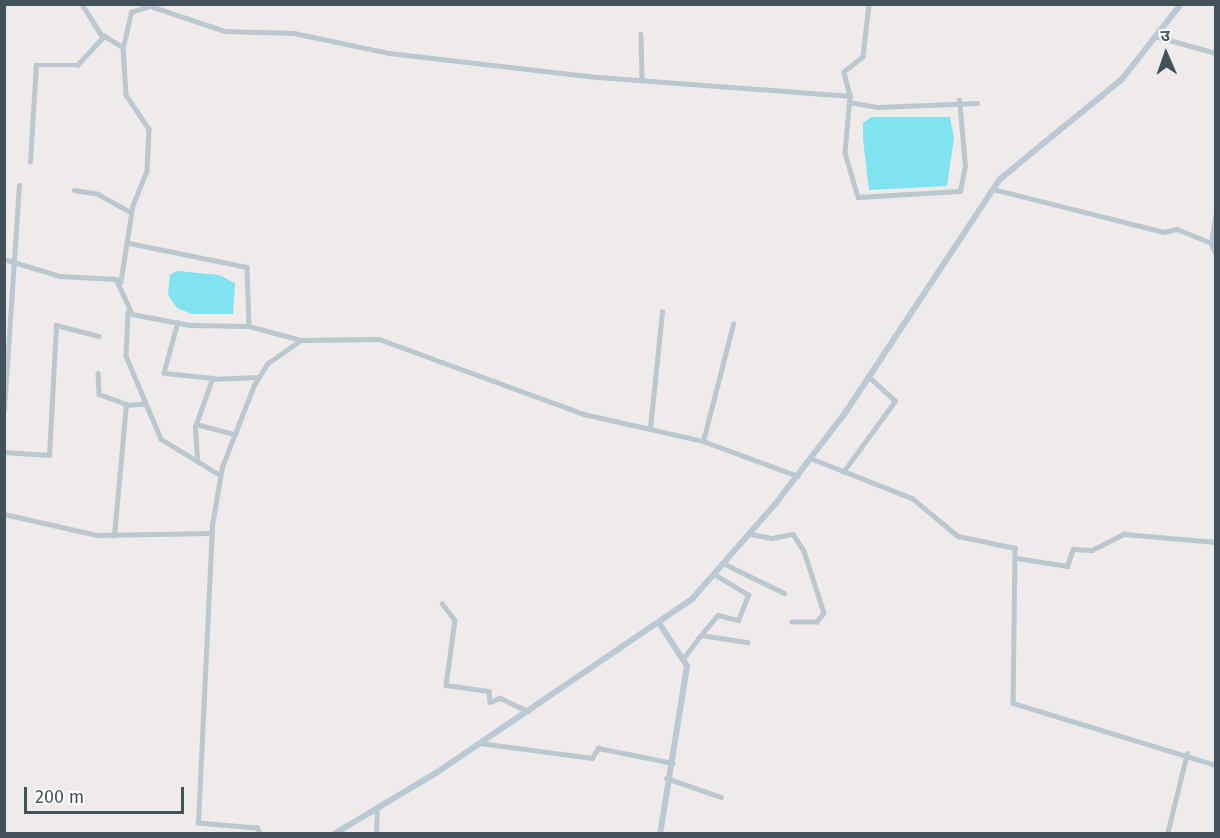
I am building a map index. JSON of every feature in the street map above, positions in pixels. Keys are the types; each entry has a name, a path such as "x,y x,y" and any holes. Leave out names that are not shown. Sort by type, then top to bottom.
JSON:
{"street":[{"path":"82,4 104,36 123,47"},
{"path":"869,4 863,57 844,72 849,99 845,153 862,199 960,191 965,166 959,100"},
{"path":"334,834 480,743 659,623 715,575 798,476 868,377 993,189 1036,145 1122,79 1181,4"},
{"path":"220,475 197,458 161,439 142,404 126,356 128,312 121,282 129,243 132,212 145,178 149,136 146,120 126,95 123,47 131,12 150,5 225,31 294,33 389,53 849,99 878,106 959,100 977,103"},
{"path":"641,34 642,78"},
{"path":"30,162 36,65 76,65 104,36"},
{"path":"1155,36 1215,53"},
{"path":"4,410 19,186"},
{"path":"993,189 1164,232 1177,229 1211,243"},
{"path":"75,190 98,194 132,212"},
{"path":"1215,212 1211,243 1215,254"},
{"path":"129,243 247,267 249,326"},
{"path":"4,259 60,276 121,282"},
{"path":"128,312 178,322 249,326 301,339 372,337 584,414 703,441 798,476"},
{"path":"650,428 662,312"},
{"path":"178,322 164,373 213,378 258,377"},
{"path":"703,441 734,324"},
{"path":"4,452 49,455 56,325 99,336"},
{"path":"199,834 212,533 220,475 233,434 258,377 301,339"},
{"path":"98,373 99,394 126,404 142,404"},
{"path":"843,472 895,401 868,377"},
{"path":"197,458 196,423 213,378"},
{"path":"114,536 126,404"},
{"path":"196,423 233,434"},
{"path":"810,458 912,498 958,536 1010,544 1017,558 1013,703 1187,753 1215,765"},
{"path":"4,514 114,536 212,533"},
{"path":"751,534 772,538 793,534 804,550 824,613 817,622 792,622"},
{"path":"1017,558 1067,566 1073,548 1092,550 1124,534 1215,542"},
{"path":"725,564 784,593"},
{"path":"685,656 718,615 738,620 747,597 743,589 715,575"},
{"path":"442,603 455,620 446,685 486,690 490,702 500,698 528,711"},
{"path":"659,623 685,656 687,673 673,763 666,778 660,834"},
{"path":"701,635 747,642"},
{"path":"480,743 592,758 598,748 673,763"},
{"path":"1167,834 1187,753"},
{"path":"666,778 721,797"},
{"path":"376,834 377,808"},
{"path":"199,825 257,828 260,834"}],"water":[{"path":"871,117 950,117 954,138 947,186 869,190 863,123"},
{"path":"177,271 219,275 235,283 233,314 192,314 177,308 168,295 170,275"}]}
